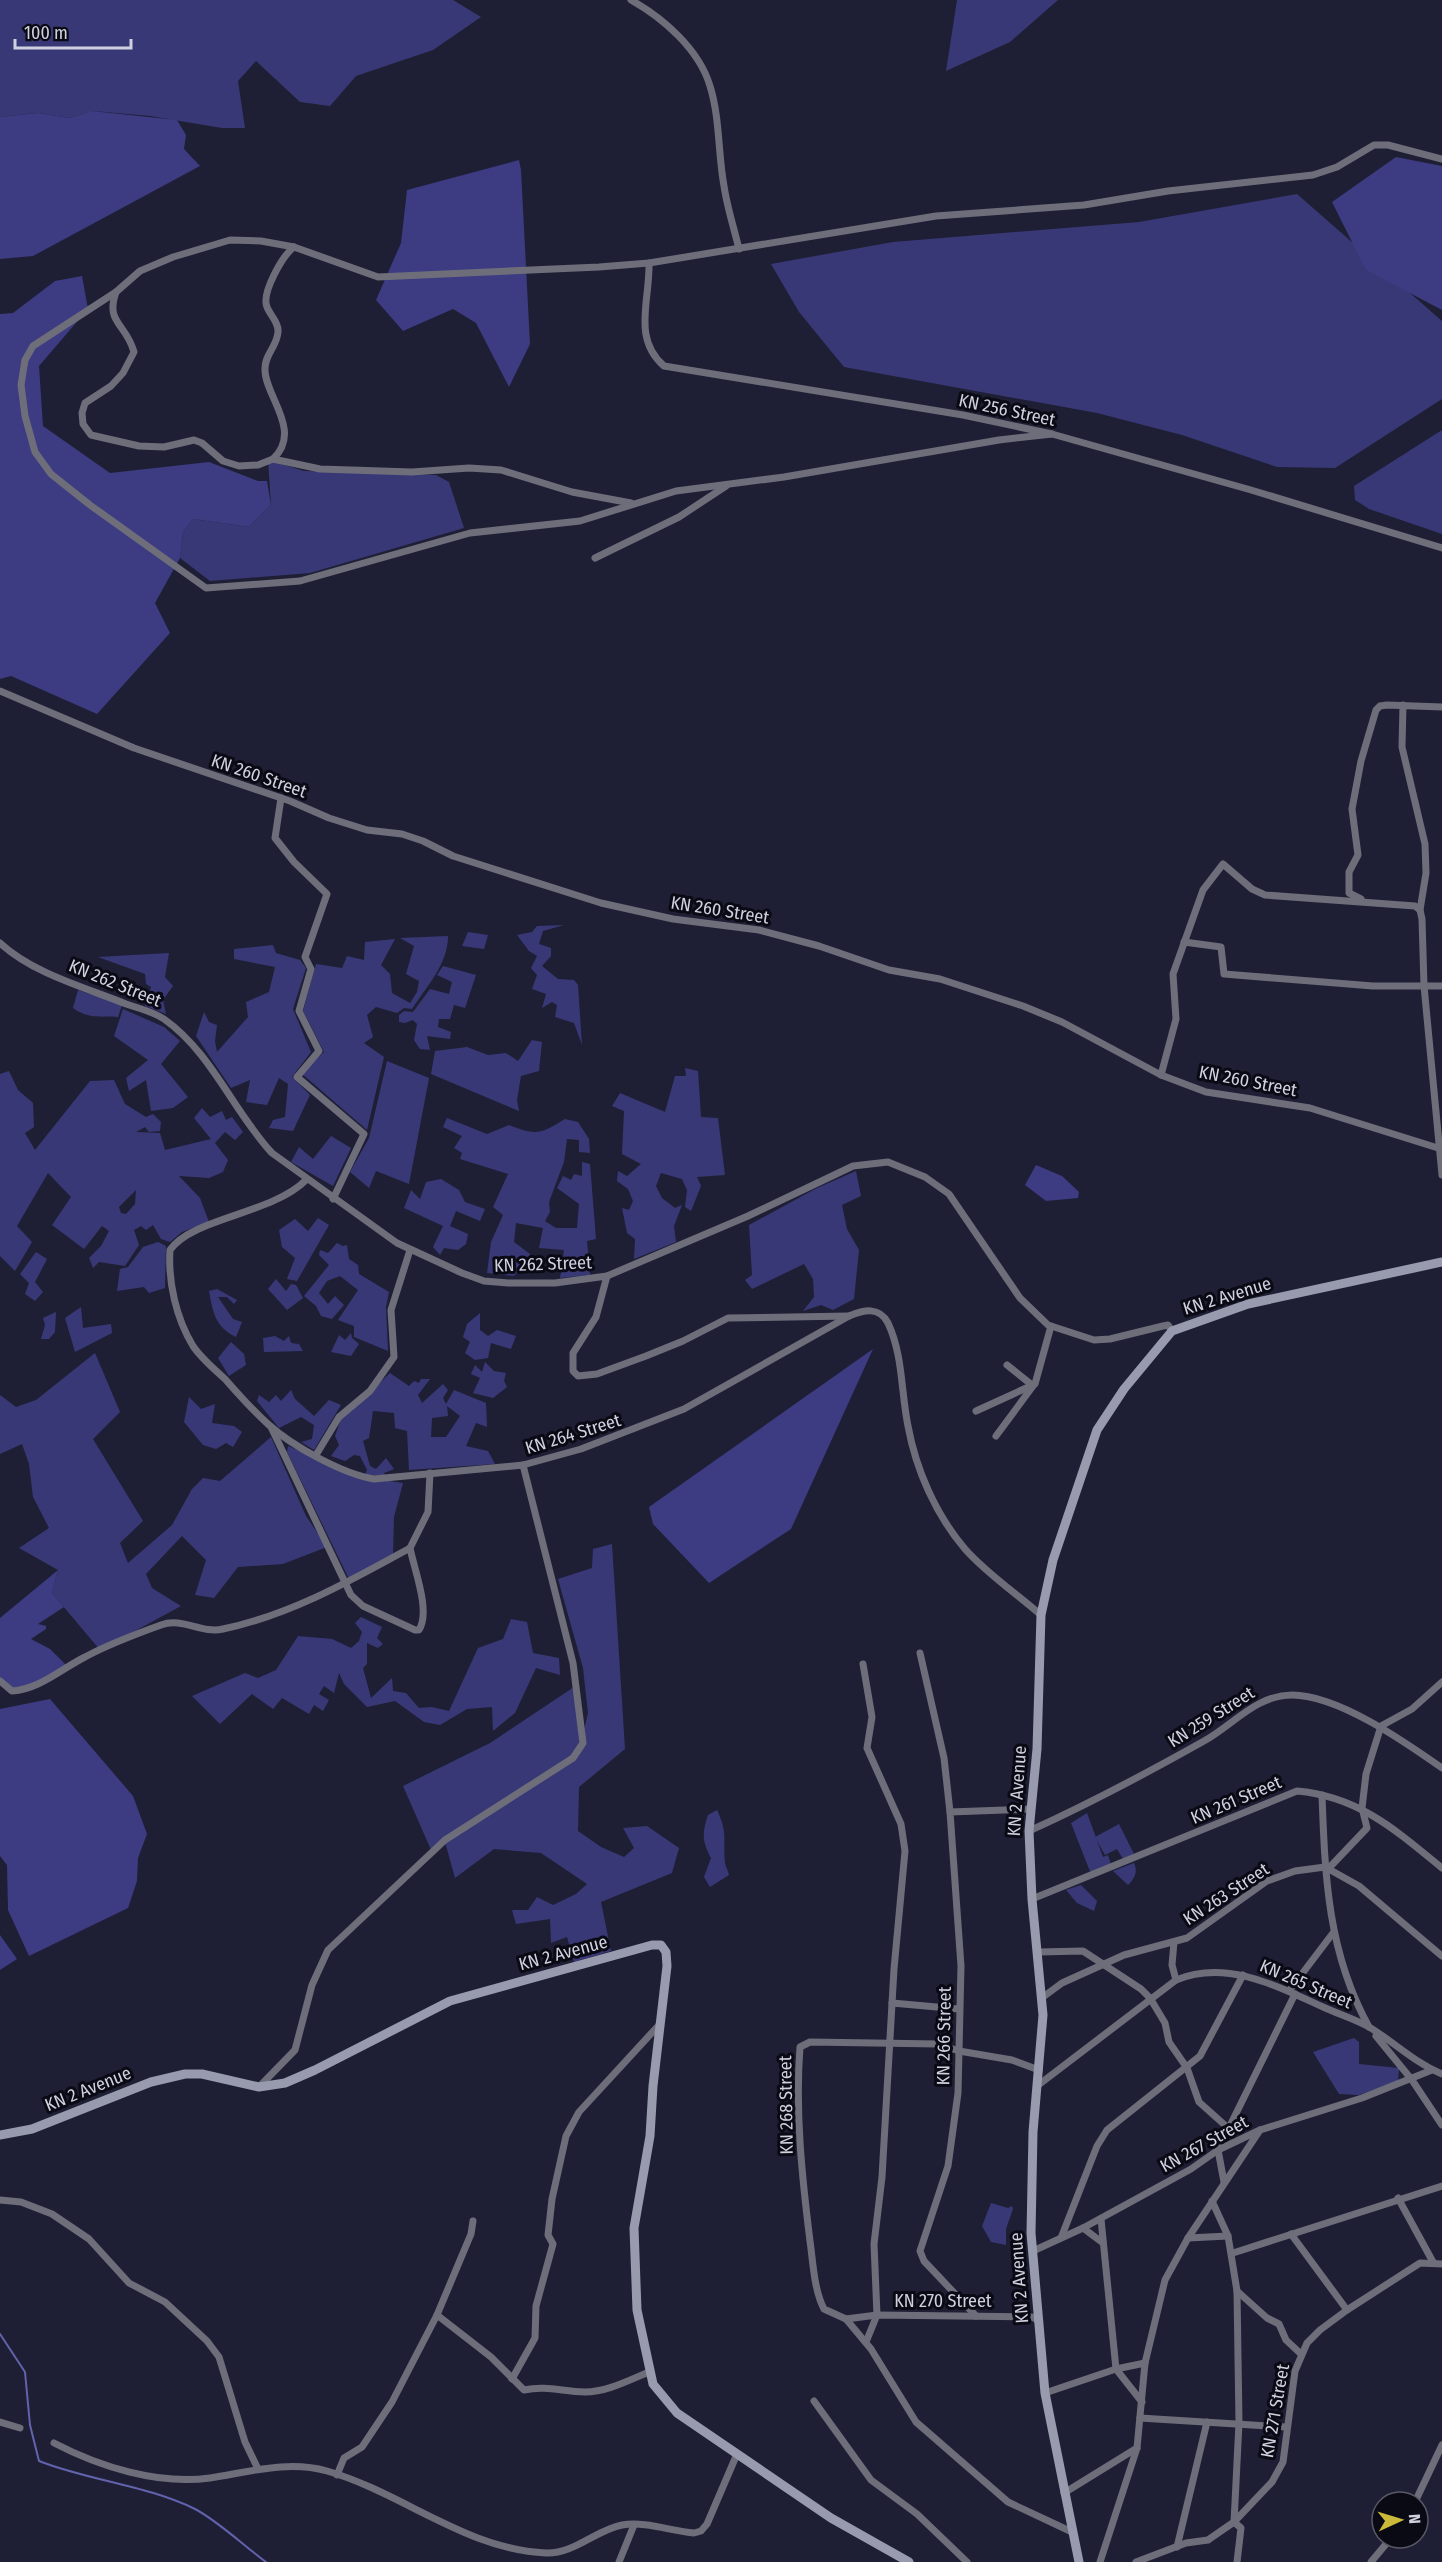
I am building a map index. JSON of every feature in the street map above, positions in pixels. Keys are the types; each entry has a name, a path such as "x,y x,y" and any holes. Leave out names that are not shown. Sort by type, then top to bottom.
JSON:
{"main road":[{"name":"KN 2 Avenue","path":"1079,2562 1045,2393 1031,2223 1043,1997 1032,1899 1029,1831 1037,1749 1041,1615 1059,1540 1097,1430 1124,1389 1172,1331 1248,1304 1442,1262"},
{"name":"KN 2 Avenue","path":"0,2135 32,2129 151,2082 185,2074 202,2074 259,2087 285,2083 450,2001 652,1945 661,1946 666,1952 667,1966 659,2025 650,2136 634,2228 633,2265 637,2310 649,2372 663,2399 677,2412 839,2523 909,2562"}],"street":[{"path":"630,0 655,15 702,66 711,87 724,187 739,249"},
{"path":"1052,434 999,440 784,477 676,491 580,521 462,535 300,581 206,588 90,505 51,474 35,452 25,416 21,385 26,360 33,346 116,292 140,271 173,257 230,240 261,241 294,247 378,277 649,263 936,216 1084,205 1168,190 1313,175 1337,168 1374,146 1388,145 1442,159"},
{"path":"116,292 110,307 115,319 130,335 134,351 123,373 111,386 86,403 82,413 83,424 91,435 139,446 164,447 194,440 202,443 223,461 238,466 258,465 273,459 281,451 285,437 279,404 264,370 267,357 276,347 279,329 266,305 268,291 280,262 294,247"},
{"name":"KN 256 Street","path":"649,263 646,345 653,357 664,366 963,415 1052,434 1251,489 1442,548"},
{"path":"273,459 320,470 412,472 469,468 501,470 572,492 634,504"},
{"path":"595,558 679,517 729,483"},
{"name":"KN 260 Street","path":"0,691 134,748 281,798 329,818 367,830 413,837 453,856 601,903 673,919 759,930 819,946 889,970 940,979 1062,1022 1161,1075 1206,1092 1310,1108 1438,1148"},
{"path":"1365,902 1349,893 1349,872 1358,855 1352,808 1360,761 1376,710 1380,706 1402,705 1442,707"},
{"path":"1402,705 1402,747 1425,844 1426,873 1420,910 1424,986 1442,1175"},
{"path":"281,798 275,838 294,862 327,894 305,957 311,969 299,1011 319,1051 297,1077 364,1134 333,1199"},
{"path":"1161,1075 1176,1019 1173,974 1203,890 1223,864 1252,889 1265,895 1409,905 1420,910"},
{"path":"1184,942 1221,947 1224,974 1373,986 1442,986"},
{"name":"KN 262 Street","path":"0,943 11,953 70,983 163,1018 201,1054 257,1137 272,1154 397,1244 484,1281 555,1283 607,1276 727,1225 853,1166 888,1162 925,1177 949,1194 1020,1298 1035,1314 1052,1326 1094,1340 1110,1339 1168,1325 1172,1331"},
{"name":"KN 264 Street","path":"306,1180 290,1193 239,1216 186,1234 170,1250 170,1284 185,1330 194,1348 272,1428 316,1455 363,1478 388,1479 523,1465 581,1449 684,1409 849,1316 863,1310 874,1310 880,1313 888,1323 899,1359 915,1458 932,1498 956,1537 979,1563 1041,1615"},
{"path":"316,1455 339,1417 370,1391 393,1357 391,1310 410,1250"},
{"path":"607,1276 596,1317 573,1353 573,1371 578,1376 597,1374 646,1356 683,1341 728,1318 849,1316"},
{"path":"996,1436 1033,1384 1052,1326"},
{"path":"1007,1365 1033,1384"},
{"path":"976,1411 1033,1384"},
{"path":"272,1428 351,1595 363,1606 419,1630 424,1621 420,1584 410,1548"},
{"path":"259,2087 295,2050 312,1985 328,1950 445,1840 573,1758 584,1743 573,1663 523,1465"},
{"path":"0,1680 12,1691 20,1690 48,1680 86,1656 160,1625 172,1622 220,1630 284,1612 345,1584 410,1548 428,1512 430,1473"},
{"name":"KN 266 Street","path":"920,1653 944,1758 950,1812 958,1908 959,2009 958,2093 948,2166 920,2251 924,2261 975,2316"},
{"path":"863,1664 872,1717 867,1748 901,1824 905,1851 889,2044 882,2177 874,2244 877,2316 866,2342"},
{"path":"1327,1868 1364,1833 1366,1821 1362,1808 1366,1774 1381,1726 1413,1709 1442,1682"},
{"name":"KN 259 Street","path":"1029,1831 1132,1781 1208,1739 1268,1699 1290,1695 1309,1696 1381,1726 1442,1768"},
{"name":"KN 261 Street","path":"1032,1899 1297,1791 1322,1795 1362,1808 1442,1868"},
{"path":"1322,1795 1332,1932 1353,1997 1368,2027 1412,2080 1442,2126"},
{"path":"950,1812 1031,1809"},
{"path":"1327,1868 1368,1892 1442,1956"},
{"name":"KN 263 Street","path":"1043,1997 1062,1983 1145,1948 1174,1942 1201,1930 1267,1881 1295,1871 1327,1868"},
{"path":"1224,2182 1218,2150 1227,2127 1292,1993 1332,1932"},
{"path":"1174,1942 1172,1965 1176,1980"},
{"path":"1039,1952 1077,1949 1105,1965 1150,1998 1165,2023 1169,2042 1187,2068 1199,2102 1227,2127"},
{"name":"KN 265 Street","path":"1037,2086 1150,1998 1176,1980 1193,1972 1243,1975 1292,1993 1368,2027 1432,2070 1442,2074"},
{"path":"1060,2238 1097,2146 1107,2130 1187,2068 1210,2041 1243,1975"},
{"path":"892,2003 959,2009"},
{"path":"512,2379 535,2338 536,2306 553,2244 548,2235 552,2199 566,2136 579,2112 659,2025"},
{"name":"KN 268 Street","path":"846,2319 824,2309 813,2262 802,2176 798,2073 800,2047 810,2042 938,2044 958,2051 1012,2060 1039,2070"},
{"name":"KN 267 Street","path":"1033,2251 1101,2219 1191,2169 1218,2150 1260,2130 1362,2098 1412,2080 1432,2070"},
{"path":"1100,2562 1137,2448 1145,2363 1165,2280 1188,2238 1260,2130"},
{"path":"1233,2253 1398,2198 1442,2186"},
{"path":"1398,2198 1434,2262 1442,2264"},
{"path":"0,2200 33,2206 52,2214 89,2239 129,2283 165,2302 207,2341 219,2357 245,2442 258,2469"},
{"path":"1212,2201 1233,2253 1237,2291 1239,2423 1234,2522 1241,2528 1238,2562"},
{"path":"1101,2219 1116,2369 1142,2402"},
{"path":"337,2475 344,2458 362,2447 392,2402 437,2315 471,2234 472,2221"},
{"path":"1083,2228 1103,2243"},
{"path":"1291,2234 1347,2310"},
{"path":"1188,2238 1228,2236"},
{"name":"KN 271 Street","path":"1136,2562 1177,2547 1208,2540 1234,2522 1277,2475 1283,2462 1286,2427 1301,2354 1320,2330 1347,2310 1420,2263 1434,2262"},
{"path":"1237,2291 1267,2318 1282,2326 1286,2340 1301,2354"},
{"path":"437,2315 491,2357 524,2390 539,2386 584,2392 606,2389 649,2372"},
{"name":"KN 270 Street","path":"846,2319 877,2316 975,2316 1032,2317 1039,2321"},
{"path":"846,2319 866,2342 916,2422 1008,2502 1072,2532"},
{"path":"1045,2393 1116,2369 1145,2363"},
{"path":"814,2401 871,2480 917,2514 967,2562"},
{"path":"1140,2418 1286,2427"},
{"path":"0,2422 20,2428"},
{"path":"1177,2547 1207,2422"},
{"path":"54,2443 100,2462 163,2479 211,2478 258,2469 292,2466 327,2471 361,2482 491,2543 509,2548 549,2553 576,2545 614,2527 634,2524 694,2533 701,2531 707,2524 737,2454"},
{"path":"1421,2490 1442,2445"},
{"path":"1064,2493 1137,2448"},
{"path":"619,2562 634,2524"},
{"path":"1371,2562 1381,2550"}],"shaded area":[{"path":"0,0 453,0 481,17 433,50 356,76 330,106 300,102 256,61 238,81 245,128 222,128 150,116 93,111 70,118 38,113 0,117"},
{"path":"957,0 1058,0 1010,42 946,71"},
{"path":"92,111 177,120 186,135 184,149 200,166 33,256 0,259 0,117 38,113 70,118"},
{"path":"1396,157 1442,166 1442,310 1366,270 1332,202"},
{"path":"519,160 530,344 509,387 476,323 453,309 403,331 376,300 401,243 407,190"},
{"path":"1297,194 1442,321 1442,399 1335,468 1277,467 1182,435 1097,413 844,367 799,312 771,264 893,242 1139,222"},
{"path":"82,276 88,309 39,366 43,426 110,473 209,462 258,481 267,481 271,505 249,527 193,519 183,533 180,558 155,603 170,633 97,714 11,676 0,679 0,314 13,313 55,281"},
{"path":"1442,430 1442,534 1369,509 1355,500 1354,486"},
{"path":"268,460 304,471 436,475 449,482 464,528 310,573 210,581 180,558 183,533 193,519 249,527 271,505"},
{"path":"564,925 543,931 539,944 551,948 551,956 542,966 558,979 574,980 578,985 582,1045 574,1023 555,1017 557,1005 552,1002 542,1008 546,994 532,989 537,975 531,968 537,956 529,951 517,935 532,932 537,926"},
{"path":"468,932 488,935 484,949 462,946"},
{"path":"448,936 441,965 412,1009 404,1008 397,1013 376,1007 367,1015 373,1037 364,1043 384,1057 367,1130 301,1073 324,1052 303,1011 316,964 342,968 347,956 364,960 365,942 395,939 381,965 390,974 392,993 410,1003 417,992 419,981 406,974 414,946 400,938"},
{"path":"273,945 276,953 300,960 306,968 293,1009 311,1052 292,1077 310,1095 293,1131 269,1128 273,1120 285,1117 288,1084 279,1078 267,1105 246,1102 250,1080 231,1088 196,1036 204,1012 209,1022 217,1025 215,1041 217,1052 248,1017 246,1002 269,992 275,967 234,959 234,949"},
{"path":"169,953 165,977 173,986 163,1000 166,1014 145,1006 151,987 146,984 145,974 98,957"},
{"path":"443,966 476,975 465,1008 454,1005 450,1019 439,1019 438,1027 451,1032 450,1039 427,1036 430,1050 420,1049 414,1040 417,1024 413,1020 405,1023 399,1022 399,1015 404,1011 413,1012 430,989 449,994 452,982 437,975"},
{"path":"78,990 122,1005 118,1017 89,1015 73,1008"},
{"path":"123,1009 164,1027 180,1041 161,1064 188,1097 173,1108 151,1111 146,1080 129,1091 126,1078 148,1060 114,1036"},
{"path":"532,1040 542,1042 539,1071 521,1076 517,1100 519,1111 431,1074 435,1051 467,1047 488,1055 506,1053 518,1061"},
{"path":"387,1061 429,1078 409,1184 376,1171 369,1188 350,1172 369,1138"},
{"path":"685,1068 698,1071 701,1117 718,1118 725,1175 697,1177 701,1186 691,1211 685,1207 687,1190 682,1179 661,1173 656,1186 662,1198 675,1208 682,1205 674,1226 676,1242 634,1259 635,1239 627,1233 622,1208 629,1210 633,1201 628,1189 617,1181 618,1171 627,1176 641,1164 622,1154 624,1111 612,1106 620,1093 665,1112 675,1076 686,1076"},
{"path":"9,1071 18,1090 33,1103 34,1127 25,1133 35,1150 90,1081 114,1080 125,1104 146,1117 153,1114 161,1122 160,1131 149,1132 145,1127 136,1132 160,1133 165,1150 211,1139 194,1118 202,1108 210,1117 222,1111 226,1120 232,1117 243,1132 235,1140 225,1132 215,1143 228,1160 223,1172 209,1178 179,1176 200,1198 209,1222 182,1232 170,1242 161,1239 153,1225 146,1230 141,1226 134,1230 139,1245 125,1266 99,1262 93,1268 89,1258 101,1246 109,1231 102,1226 84,1249 52,1225 71,1197 48,1173 17,1226 32,1242 15,1271 0,1256 0,1074","holes":["136,1190 135,1204 126,1214 121,1213 119,1207"]},
{"path":"447,1118 487,1134 509,1125 526,1131 538,1132 565,1119 578,1122 589,1139 590,1153 579,1152 579,1140 567,1139 564,1162 549,1202 550,1212 545,1221 556,1228 577,1228 579,1204 557,1188 563,1176 571,1180 574,1174 582,1176 582,1162 590,1164 596,1239 587,1241 590,1275 560,1278 564,1250 539,1248 543,1228 516,1223 514,1242 530,1254 528,1269 520,1269 514,1276 487,1273 491,1242 503,1215 493,1207 508,1174 460,1159 462,1153 454,1148 462,1136 443,1127"},
{"path":"331,1136 351,1148 333,1186 291,1162 299,1147 313,1159"},
{"path":"1036,1165 1062,1176 1079,1192 1078,1198 1046,1201 1025,1185"},
{"path":"856,1171 861,1196 842,1205 847,1229 859,1250 854,1299 833,1310 821,1305 803,1311 814,1297 813,1279 804,1264 752,1289 745,1280 752,1275 749,1225 815,1189"},
{"path":"441,1179 459,1190 465,1202 485,1209 480,1221 456,1211 450,1226 468,1234 466,1244 458,1250 444,1248 440,1255 433,1247 443,1226 404,1208 411,1190 420,1199 426,1182"},
{"path":"318,1218 329,1225 297,1281 287,1279 295,1258 282,1247 279,1230 295,1219 308,1231"},
{"path":"158,1242 166,1246 165,1288 149,1293 144,1287 117,1291 120,1269 128,1267 143,1247"},
{"path":"337,1243 347,1245 349,1259 358,1265 359,1274 389,1292 386,1307 388,1351 354,1337 354,1326 338,1320 358,1290 340,1276 327,1281 319,1293 328,1304 335,1296 344,1305 332,1319 321,1316 316,1306 304,1296 329,1265 319,1255 320,1250 328,1253"},
{"path":"36,1252 47,1259 35,1282 43,1292 35,1301 25,1294 29,1283 20,1274"},
{"path":"276,1279 286,1291 291,1284 296,1285 303,1298 287,1310 268,1289"},
{"path":"217,1289 237,1300 234,1304 227,1297 218,1297 233,1319 242,1322 236,1337 223,1329 216,1318 209,1291"},
{"path":"81,1307 83,1328 111,1324 112,1333 75,1352 65,1318"},
{"path":"56,1312 55,1332 49,1339 41,1339 45,1325 43,1318"},
{"path":"480,1313 480,1330 488,1336 497,1330 516,1336 511,1349 491,1343 488,1358 475,1360 465,1353 470,1342 463,1337 467,1324"},
{"path":"351,1333 352,1338 359,1344 351,1356 331,1352 339,1335 345,1340"},
{"path":"275,1336 284,1341 289,1336 291,1343 299,1344 303,1351 264,1352 263,1338"},
{"path":"231,1342 244,1354 246,1365 229,1376 218,1358"},
{"path":"873,1349 791,1529 709,1583 653,1524 649,1507"},
{"path":"95,1353 120,1412 93,1439 143,1521 120,1543 128,1563 172,1525 192,1489 203,1478 220,1481 271,1437 306,1516 327,1547 283,1564 238,1567 214,1598 195,1595 206,1560 182,1536 146,1574 152,1588 181,1606 100,1650 52,1593 58,1570 19,1548 49,1528 33,1497 29,1464 22,1444 0,1454 0,1395 16,1407 36,1400"},
{"path":"485,1362 494,1371 506,1373 504,1381 507,1387 493,1398 473,1393 480,1378 471,1374 475,1365 482,1372"},
{"path":"390,1373 409,1386 414,1381 419,1383 421,1379 430,1379 418,1395 422,1403 443,1384 448,1390 443,1398 446,1404 454,1390 486,1403 487,1427 476,1423 466,1446 488,1451 495,1464 409,1470 407,1431 395,1428 394,1413 373,1411 369,1438 363,1441 370,1466 376,1469 386,1458 394,1469 384,1473 386,1476 365,1475 367,1470 360,1456 354,1455 345,1461 331,1456 339,1445 335,1436 341,1419","holes":["447,1406 460,1416 446,1437 431,1437 432,1418 448,1416"]},
{"path":"291,1390 295,1399 314,1416 329,1400 341,1405 314,1450 301,1442 312,1439 314,1425 301,1417 279,1428 257,1401 259,1395 269,1402 276,1395 281,1401"},
{"path":"189,1397 201,1409 215,1404 212,1423 234,1426 242,1432 233,1447 226,1443 216,1449 203,1445 184,1422"},
{"path":"288,1446 363,1477 403,1483 394,1517 393,1555 350,1581 287,1452"},
{"path":"612,1544 625,1749 579,1787 578,1831 601,1847 624,1857 634,1848 623,1828 647,1826 679,1848 672,1873 601,1902 611,1951 574,1962 567,1937 551,1943 550,1919 516,1924 512,1910 528,1910 537,1897 553,1905 576,1894 587,1884 541,1853 494,1849 455,1878 445,1842 432,1852 403,1786 490,1743 577,1685 580,1747 588,1713 583,1668 558,1579 592,1568 593,1549"},
{"path":"58,1570 52,1593 64,1607 38,1624 46,1626 46,1629 31,1639 50,1649 66,1665 46,1681 14,1689 0,1680 0,1618"},
{"path":"361,1617 382,1627 377,1638 383,1644 378,1648 367,1643 367,1664 363,1668 371,1698 392,1678 393,1691 406,1693 419,1708 432,1707 449,1711 478,1648 503,1639 511,1619 527,1622 533,1653 559,1658 560,1675 536,1668 515,1713 493,1731 492,1707 467,1709 440,1725 424,1722 395,1701 367,1707 344,1684 339,1673 334,1693 324,1686 319,1694 329,1700 323,1711 314,1705 309,1714 282,1698 273,1709 252,1694 220,1724 192,1696 245,1673 258,1678 276,1670 298,1636 332,1639 351,1648 359,1641 362,1632 355,1623"},
{"path":"50,1699 133,1796 147,1834 138,1858 137,1881 128,1908 29,1956 8,1910 7,1865 0,1856 0,1709"},
{"path":"717,1810 724,1830 725,1864 729,1875 710,1887 704,1877 711,1858 706,1847 704,1832 708,1815"},
{"path":"1087,1813 1103,1857 1108,1855 1111,1865 1091,1874 1071,1823"},
{"path":"1119,1824 1134,1854 1123,1859 1117,1849 1105,1855 1095,1837"},
{"path":"1134,1863 1135,1875 1128,1885 1113,1871"},
{"path":"1081,1885 1097,1901 1094,1911 1077,1903 1066,1890"},
{"path":"0,1935 17,1959 0,1970"},
{"path":"1354,2038 1359,2042 1359,2064 1399,2068 1398,2081 1359,2095 1339,2094 1313,2052"},
{"path":"991,2203 1008,2208 1012,2206 1006,2229 1006,2245 991,2242 982,2226"}],"waterway":[{"path":"0,2334 25,2372 30,2425 39,2461 78,2474 157,2494 195,2509 266,2562"}]}
